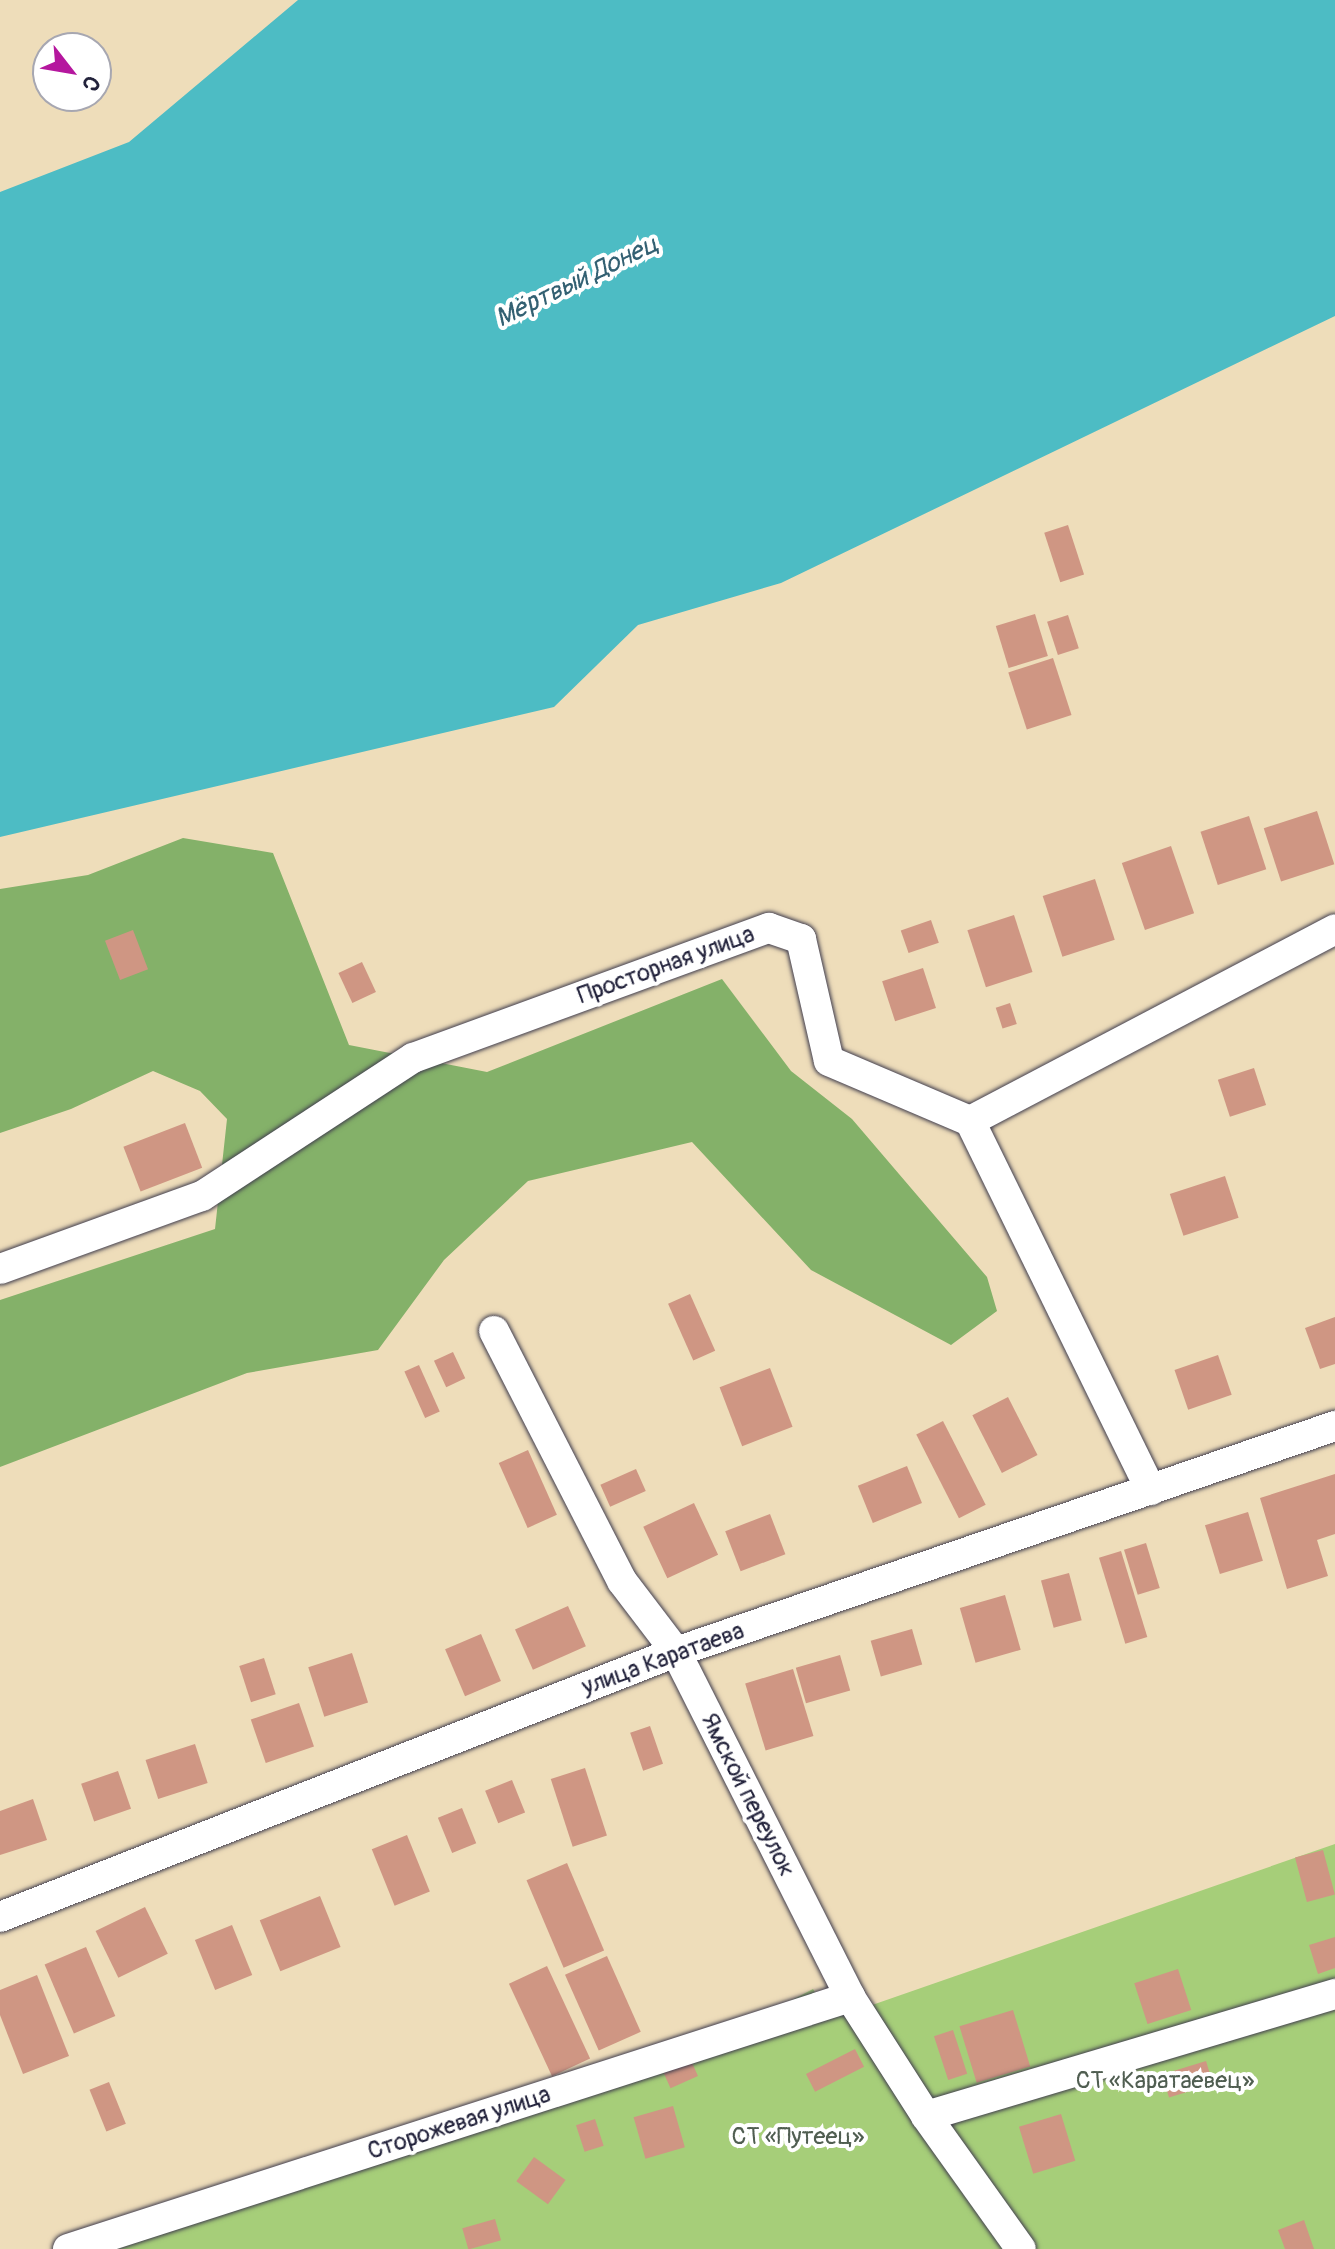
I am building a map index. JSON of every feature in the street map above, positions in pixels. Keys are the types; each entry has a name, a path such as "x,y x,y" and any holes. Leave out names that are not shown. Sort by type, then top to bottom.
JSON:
{"street":[{"name":"Просторная улица","path":"0,1269 202,1196 413,1058 769,928 801,939 829,1061 970,1121"},
{"path":"1151,1490 970,1121 1335,929"},
{"name":"Ямской переулок","path":"494,1331 622,1581 676,1652 850,1997 926,2116 1021,2249"},
{"name":"улица Каратаева","path":"0,1917 676,1652 1335,1426"},
{"path":"926,2116 1335,1994"},
{"name":"Сторожевая улица","path":"68,2249 850,1997"}],"green space":[{"path":"183,838 273,853 349,1045 487,1072 722,979 791,1071 852,1119 987,1277 997,1311 951,1345 811,1270 692,1142 528,1181 444,1260 378,1350 247,1373 0,1467 0,1300 215,1229 227,1119 200,1091 153,1071 71,1109 0,1133 0,889 88,875"},
{"path":"1335,1844 1335,2249 85,2249 761,2016 813,1989 825,2007 852,2012"}],"water":[{"name":"Мёртвый Донец","path":"298,0 1335,0 1335,316 781,583 638,625 554,707 0,837 0,192 129,142"}],"building":[{"path":"1068,525 1084,574 1060,582 1044,533"},
{"path":"1035,614 1048,656 1009,668 996,626"},
{"path":"1068,615 1079,648 1058,655 1047,622"},
{"path":"1053,658 1072,715 1027,730 1008,673"},
{"path":"1317,811 1334,864 1281,882 1264,828"},
{"path":"1249,816 1266,869 1218,885 1200,832"},
{"path":"1171,846 1194,913 1145,930 1122,863"},
{"path":"1095,879 1115,940 1062,957 1043,896"},
{"path":"1014,915 1033,972 986,987 967,930"},
{"path":"931,920 939,943 909,953 901,930"},
{"path":"133,930 148,969 120,980 105,941"},
{"path":"362,962 376,992 352,1003 338,973"},
{"path":"923,968 936,1008 895,1021 882,981"},
{"path":"1010,1003 1017,1024 1003,1029 996,1008"},
{"path":"1254,1068 1266,1105 1230,1117 1218,1080"},
{"path":"185,1123 202,1168 141,1191 123,1147"},
{"path":"1225,1176 1239,1218 1183,1236 1170,1194"},
{"path":"690,1294 715,1351 693,1360 668,1304"},
{"path":"1335,1317 1335,1364 1320,1369 1305,1328"},
{"path":"453,1352 465,1378 446,1387 434,1361"},
{"path":"1218,1355 1232,1395 1188,1410 1175,1370"},
{"path":"419,1365 440,1412 425,1418 404,1372"},
{"path":"770,1368 793,1427 742,1446 720,1387"},
{"path":"1008,1397 1038,1455 1002,1473 972,1415"},
{"path":"943,1421 986,1505 959,1518 916,1435"},
{"path":"528,1450 557,1515 528,1528 499,1463"},
{"path":"907,1466 922,1503 873,1523 858,1486"},
{"path":"636,1469 646,1491 610,1507 600,1485"},
{"path":"1335,1474 1335,1534 1317,1540 1328,1576 1287,1589 1260,1498"},
{"path":"694,1503 718,1555 667,1578 643,1527"},
{"path":"1248,1512 1263,1561 1220,1574 1205,1525"},
{"path":"770,1514 785,1554 741,1571 725,1531"},
{"path":"1146,1543 1160,1588 1138,1595 1124,1550"},
{"path":"1121,1551 1147,1637 1125,1644 1099,1558"},
{"path":"1069,1573 1082,1620 1054,1628 1041,1581"},
{"path":"1005,1595 1021,1650 976,1663 960,1608"},
{"path":"568,1606 586,1646 533,1670 515,1630"},
{"path":"912,1629 922,1665 881,1676 871,1641"},
{"path":"481,1634 501,1681 465,1696 445,1649"},
{"path":"352,1653 368,1702 324,1717 308,1667"},
{"path":"840,1655 850,1691 806,1703 796,1668"},
{"path":"264,1658 276,1694 251,1702 239,1666"},
{"path":"793,1669 813,1736 766,1751 745,1684"},
{"path":"299,1703 314,1746 266,1763 251,1720"},
{"path":"650,1726 663,1764 643,1771 630,1733"},
{"path":"195,1744 208,1783 158,1799 146,1760"},
{"path":"585,1768 607,1836 573,1847 551,1779"},
{"path":"118,1771 131,1809 94,1822 81,1784"},
{"path":"512,1780 525,1812 498,1823 485,1791"},
{"path":"33,1799 47,1840 0,1855 0,1811"},
{"path":"462,1808 476,1843 452,1853 438,1818"},
{"path":"407,1835 430,1892 395,1906 372,1849"},
{"path":"1323,1850 1335,1894 1307,1902 1295,1858"},
{"path":"567,1863 604,1950 564,1968 526,1880"},
{"path":"320,1896 341,1947 280,1971 260,1920"},
{"path":"145,1907 168,1954 118,1978 96,1931"},
{"path":"232,1925 252,1975 215,1990 195,1940"},
{"path":"1335,1937 1335,1968 1318,1974 1309,1945"},
{"path":"86,1947 115,2016 74,2034 45,1965"},
{"path":"607,1956 641,2032 599,2051 565,1975"},
{"path":"547,1966 590,2058 552,2076 509,1984"},
{"path":"1178,1969 1191,2010 1148,2024 1134,1983"},
{"path":"37,1975 69,2056 23,2074 0,2015 0,1990"},
{"path":"1013,2010 1030,2066 977,2083 959,2026"},
{"path":"953,2030 967,2074 948,2080 934,2036"},
{"path":"855,2049 864,2067 815,2092 806,2074"},
{"path":"689,2056 698,2076 671,2088 662,2068"},
{"path":"1206,2061 1213,2084 1169,2097 1162,2074"},
{"path":"109,2082 126,2124 106,2132 90,2090"},
{"path":"673,2106 685,2147 645,2159 634,2117"},
{"path":"1061,2114 1075,2161 1033,2174 1019,2127"},
{"path":"595,2119 604,2146 585,2152 576,2125"},
{"path":"534,2157 566,2180 548,2204 516,2181"},
{"path":"495,2219 501,2240 468,2249 462,2228"},
{"path":"1304,2220 1314,2249 1285,2249 1278,2230"}],"park label":[{"name":"СТ «Каратаевец»","path":"1165,2081"},
{"name":"СТ «Путеец»","path":"798,2137"}]}
